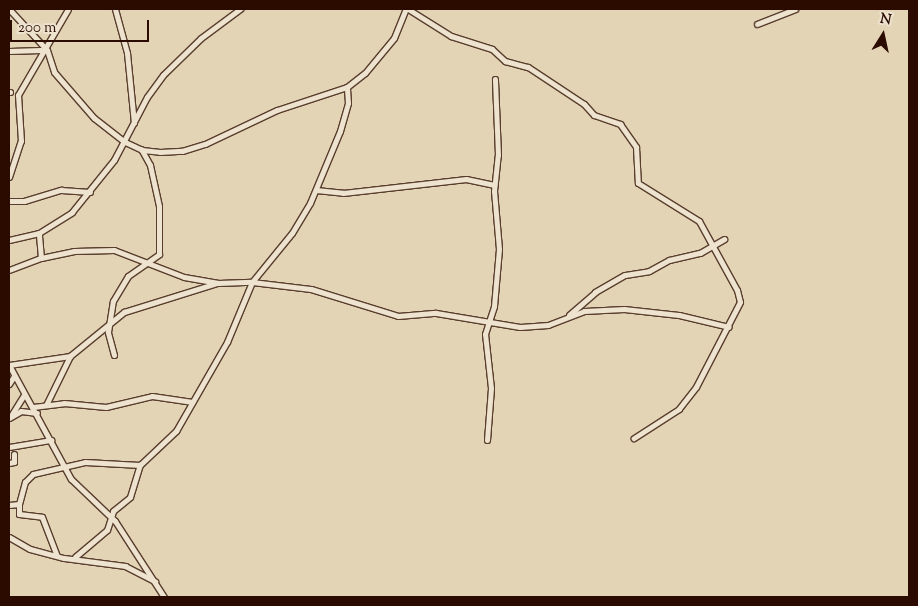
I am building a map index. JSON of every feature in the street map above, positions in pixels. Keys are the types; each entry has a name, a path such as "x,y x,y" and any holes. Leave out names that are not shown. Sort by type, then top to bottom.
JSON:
{"street":[{"path":"9,9 42,47 59,79 94,118 125,142 141,149 182,151 234,133 277,110 347,86 365,73 394,38 407,9 451,36 492,49 505,61 528,67 584,104 594,115 620,124 636,147 638,183 699,221 711,247 737,290 740,302 729,327 679,409 634,438"},
{"path":"9,176 21,141 18,95 42,47 68,9"},
{"path":"115,9 127,53 134,123"},
{"path":"9,240 39,233 72,212 90,192 125,142 134,123 163,75 201,38 240,9"},
{"path":"757,24 794,9"},
{"path":"9,51 42,47"},
{"path":"487,440 491,395 485,341 494,301 499,249 494,185 498,155 496,79"},
{"path":"75,557 107,530 111,517 130,497 140,465 176,431 227,342 252,282 292,233 316,190 345,116 347,86"},
{"path":"114,355 108,326 112,301 122,284 135,269 158,254 159,206 150,165 141,149"},
{"path":"316,190 343,193 466,179 494,185"},
{"path":"9,201 24,201 61,190 90,192"},
{"path":"39,233 41,258"},
{"path":"565,319 595,292 625,275 650,271 711,247 724,239"},
{"path":"9,270 41,258 103,249 149,261 184,277 218,283 252,282 312,290 398,316 436,313 488,323 527,326 565,319 584,311 624,309 679,315 729,327"},
{"path":"46,405 70,356 124,312 218,283"},
{"path":"70,356 9,365 76,486 111,517 156,581 164,597"},
{"path":"9,384 14,376"},
{"path":"10,416 12,407 24,395"},
{"path":"33,407 46,405 106,407 152,396 193,402"},
{"path":"10,416 27,410 37,413"},
{"path":"9,448 51,440"},
{"path":"9,464 14,462 14,454"},
{"path":"56,554 42,517 19,514 19,504 29,477 85,462 140,465"},
{"path":"9,505 19,504"},
{"path":"9,537 30,549 125,566 156,581"}]}
